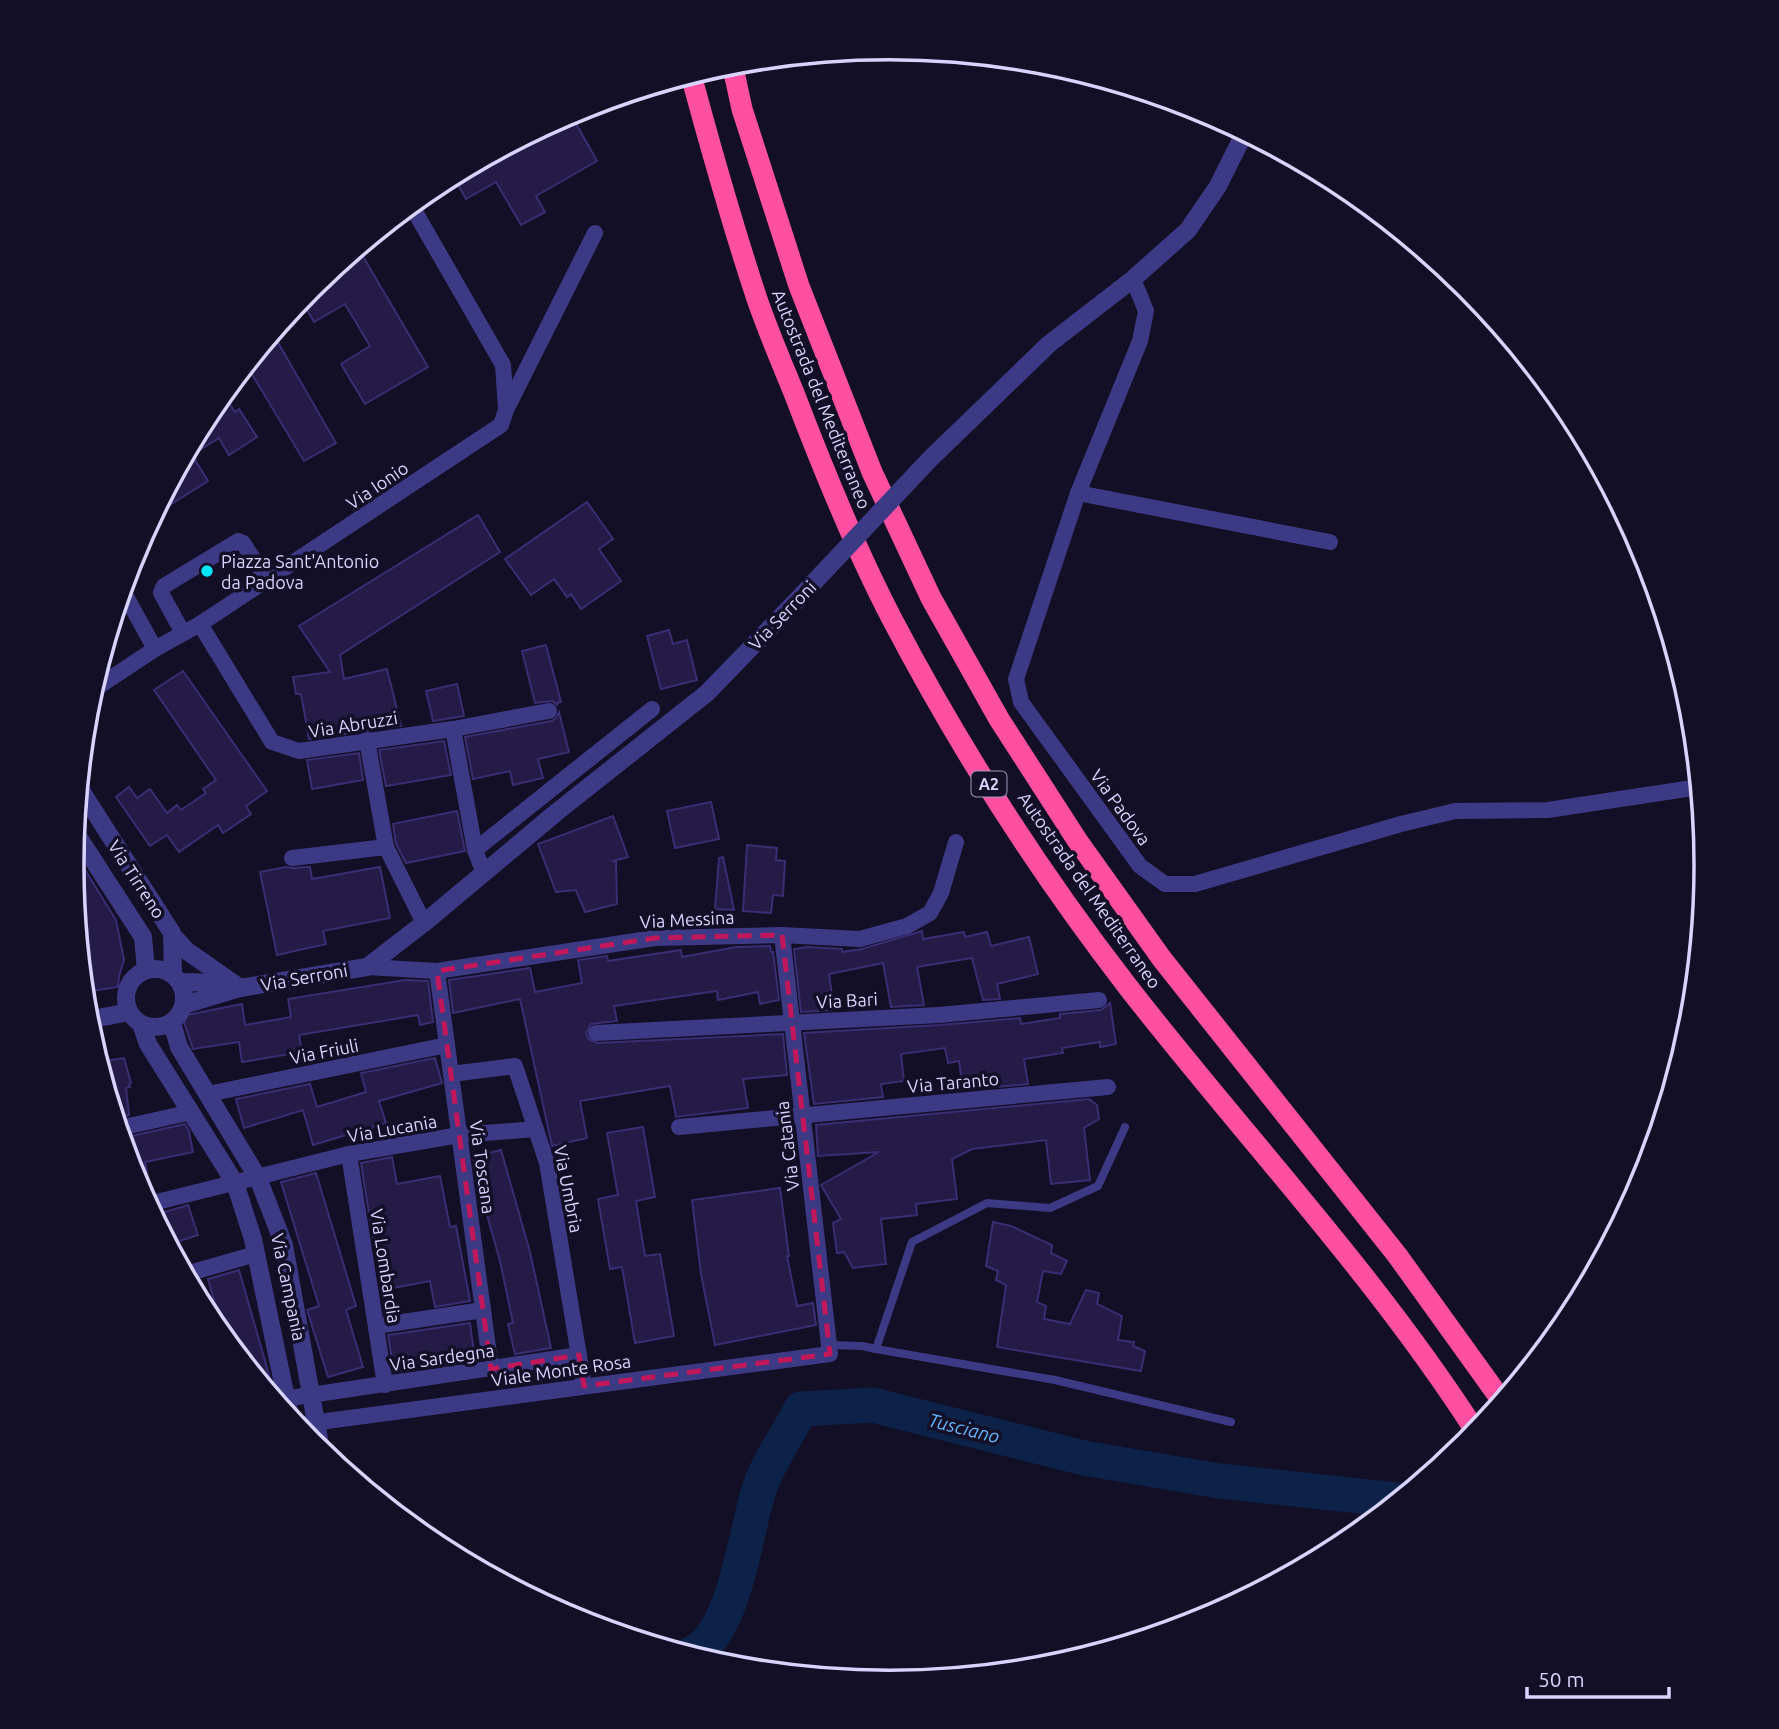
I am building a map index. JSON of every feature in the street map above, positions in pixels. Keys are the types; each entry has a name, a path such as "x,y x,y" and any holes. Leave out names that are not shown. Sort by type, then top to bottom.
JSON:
{"highway":[{"name":"Autostrada del Mediterraneo","path":"735,75 742,108 799,286 872,472 931,598 999,719 1077,840 1162,959 1397,1255 1496,1393"},
{"name":"Autostrada del Mediterraneo","path":"693,84 758,301 831,489 891,618 962,742 1040,865 1127,985 1366,1280 1470,1422"}],"street":[{"name":"Via Serroni","path":"184,1005 240,988 367,967 707,693 930,459 1049,344 1133,279 1188,230 1218,186 1241,141"},
{"path":"416,214 503,365 506,410"},
{"name":"Via Ionio","path":"106,681 155,649 200,624 501,425 506,410 595,233"},
{"name":"Via Padova","path":"1133,279 1146,311 1140,341 1078,493 1016,679 1021,702 1140,866 1165,884 1195,884 1455,811 1548,810 1691,788"},
{"path":"1078,493 1330,542"},
{"path":"183,633 161,593 164,586 238,541 243,543 267,580"},
{"path":"128,602 155,649"},
{"name":"Via Abruzzi","path":"200,624 272,742 299,751 453,729 549,711"},
{"path":"475,849 652,709"},
{"path":"453,729 475,849 484,871"},
{"path":"367,740 386,847 424,923"},
{"name":"Via Tirreno","path":"87,800 172,935 176,979"},
{"name":"Via Messina","path":"367,967 437,971 655,938 782,934 860,939 907,926 930,913 942,893 956,842"},
{"name":"Via Tirreno","path":"85,847 144,937 146,970"},
{"path":"292,858 386,847"},
{"name":"Via Catania","path":"782,934 830,1349"},
{"path":"172,935 187,950 240,988"},
{"path":"100,1020 135,1018 154,1028 172,1023 184,1005 184,992 176,979 161,970 146,970 136,976 126,993 135,1018"},
{"name":"Via Toscana","path":"437,971 491,1369"},
{"name":"Via Serroni","path":"176,979 225,983 240,988"},
{"name":"Via Bari","path":"596,1034 939,1015 1099,1000"},
{"name":"Via Campania","path":"135,1018 148,1044 235,1183 256,1254 282,1392"},
{"name":"Via Campania","path":"172,1023 179,1047 258,1178 284,1245 310,1396 307,1419"},
{"name":"Via Friuli","path":"208,1094 447,1045"},
{"name":"Via Umbria","path":"451,1074 515,1066 547,1163 584,1386"},
{"name":"Via Taranto","path":"679,1126 1108,1087"},
{"path":"128,1126 192,1112"},
{"name":"Via Lucania","path":"159,1202 349,1154 459,1135 536,1129"},
{"name":"Via Lombardia","path":"349,1154 385,1385"},
{"path":"195,1271 256,1254"},
{"path":"376,1326 483,1310"},
{"name":"Viale Monte Rosa","path":"309,1423 584,1386 830,1349"},
{"name":"Via Sardegna","path":"287,1399 579,1355"}],"lane":[{"path":"876,1349 912,1242 987,1203 1051,1208 1098,1186 1125,1127"},
{"path":"830,1349 862,1346 1055,1380 1231,1422"}],"highlighted area":[{"path":"782,935 830,1354 584,1386 579,1355 491,1369 437,971 655,938"}],"building":[{"path":"576,123 597,161 536,196 545,212 521,225 496,182 466,199 458,185 487,167"},
{"path":"363,256 428,367 365,404 341,364 370,346 345,304 314,322 307,309"},
{"path":"278,342 336,443 304,461 251,373"},
{"path":"230,404 235,412 239,409 257,437 229,455 219,438 199,450"},
{"path":"194,459 208,481 169,505"},
{"path":"587,502 613,539 599,549 621,581 581,609 571,594 567,597 554,579 531,595 505,559"},
{"path":"478,515 500,552 340,655 344,679 387,669 401,726 309,739 301,694 296,694 293,677 330,672 299,626"},
{"path":"669,630 673,644 687,640 697,680 661,689 647,636"},
{"path":"546,645 561,702 557,705 552,701 535,703 522,651"},
{"path":"183,671 267,791 246,806 251,814 223,833 218,825 179,852 167,835 150,846 116,797 129,787 137,798 150,789 167,813 177,805 181,810 206,793 203,789 216,780 154,690"},
{"path":"457,684 464,716 433,721 426,691"},
{"path":"559,712 569,752 538,759 543,778 513,785 510,771 473,779 465,737 551,721"},
{"path":"444,741 451,775 386,786 379,750"},
{"path":"359,753 363,780 312,789 307,760"},
{"path":"711,802 719,839 675,848 667,811"},
{"path":"457,811 465,851 406,863 396,844 393,824"},
{"path":"613,816 628,857 613,861 616,862 617,904 585,912 576,890 556,892 538,844"},
{"path":"747,845 777,848 776,860 785,861 783,896 773,895 771,913 743,911"},
{"path":"723,857 734,910 715,909 719,858"},
{"path":"286,867 310,867 312,879 380,867 390,918 323,931 326,944 277,955 260,872"},
{"path":"84,868 116,920 124,960 118,987 95,991 86,917"},
{"path":"922,931 923,939 964,932 965,937 987,932 991,946 1029,937 1038,974 997,984 1000,999 983,1000 972,958 917,967 924,1005 891,1007 883,963 829,974 834,1010 801,1012 794,949 842,949 842,952 862,949"},
{"path":"770,946 779,1000 760,1004 758,992 718,1000 717,991 614,1006 617,1021 591,1024 586,1033 588,1039 597,1043 783,1034 787,1075 743,1079 748,1108 676,1117 670,1086 580,1101 587,1138 552,1146 520,999 453,1013 449,980 530,968 535,992 582,983 578,960 607,956 608,961 681,950 682,957 736,947"},
{"path":"405,980 428,981 433,1022 420,1025 418,1015 299,1035 302,1052 242,1062 239,1042 193,1049 182,1016 242,1004 245,1025 291,1017 288,999"},
{"path":"1110,1003 1116,1044 1100,1047 1100,1042 1062,1048 1063,1053 1024,1059 1028,1084 963,1090 959,1061 948,1063 945,1048 901,1054 904,1081 881,1084 883,1097 814,1104 804,1033 1020,1018 1021,1024 1060,1018 1060,1014 1101,1010"},
{"path":"124,1058 131,1083 130,1087 126,1088 129,1115 125,1116 109,1060"},
{"path":"435,1058 442,1083 379,1101 386,1123 313,1145 303,1110 244,1128 236,1099 310,1084 317,1107 366,1092 361,1073"},
{"path":"1089,1099 1097,1105 1099,1119 1084,1128 1090,1180 1051,1184 1046,1140 972,1149 952,1159 957,1199 916,1204 917,1215 881,1219 886,1264 853,1268 844,1252 837,1253 833,1223 841,1219 821,1185 879,1152 818,1156 816,1125"},
{"path":"185,1124 193,1152 145,1162 148,1177 132,1136"},
{"path":"643,1127 655,1197 636,1201 645,1256 660,1254 674,1336 635,1343 622,1267 610,1269 598,1199 618,1195 607,1133"},
{"path":"501,1150 530,1252 551,1348 515,1354 508,1324 513,1323 500,1261 477,1187 473,1157"},
{"path":"392,1157 397,1184 440,1176 450,1227 456,1226 470,1301 435,1307 430,1281 388,1289 378,1238 373,1239 361,1163"},
{"path":"316,1173 356,1306 346,1310 363,1367 328,1377 307,1310 319,1306 281,1182"},
{"path":"780,1188 787,1256 797,1306 813,1303 816,1325 715,1345 701,1274 692,1200"},
{"path":"188,1205 198,1235 179,1241 164,1212"},
{"path":"993,1222 1011,1226 1052,1245 1051,1253 1067,1261 1061,1274 1043,1271 1037,1302 1046,1306 1044,1319 1070,1324 1086,1290 1099,1293 1097,1304 1122,1316 1118,1340 1134,1342 1133,1346 1145,1351 1141,1371 997,1347 1006,1285 996,1280 998,1271 986,1266"},
{"path":"239,1270 270,1378 220,1312 208,1279"},
{"path":"470,1323 475,1360 394,1372 388,1335"}],"waterway":[{"name":"Tusciano","path":"702,1647 718,1627 728,1605 762,1480 801,1409 873,1405 1084,1458 1219,1481 1385,1499"}],"place":[{"name":"Piazza Sant'Antonio da Padova","path":"207,571"}]}
